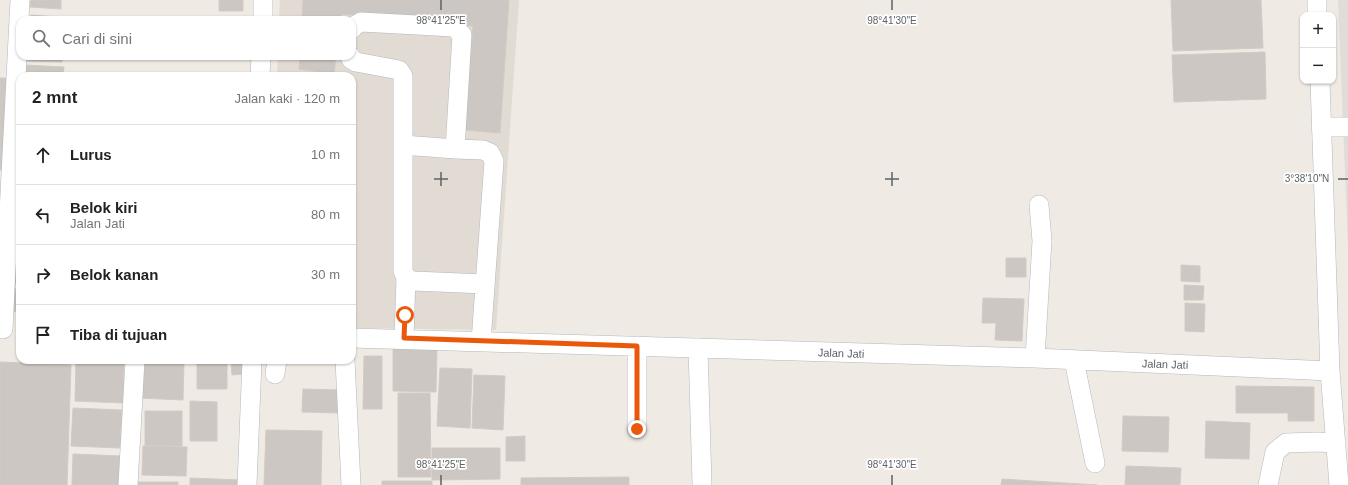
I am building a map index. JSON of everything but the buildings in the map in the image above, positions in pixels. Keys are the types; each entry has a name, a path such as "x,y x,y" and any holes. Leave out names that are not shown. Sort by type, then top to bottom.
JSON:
{"street":[{"path":"19,16 20,0"},
{"path":"263,0 263,16"},
{"path":"1317,0 1317,12"},
{"path":"356,25 361,22 454,27 462,35 455,149"},
{"path":"17,72 18,60"},
{"path":"260,72 261,60"},
{"path":"353,60 356,62 399,70 403,76 403,271 406,278 404,338"},
{"path":"1320,84 1330,371 1339,485"},
{"path":"8,330 16,110"},
{"path":"1322,127 1348,126"},
{"path":"403,145 483,150 490,153 494,161 480,342"},
{"path":"1035,358 1042,241 1039,205"},
{"path":"406,278 413,281 485,284"},
{"name":"Jalan Jati","path":"356,338 404,338 480,342 1035,358 1330,371"},
{"path":"637,346 637,429"},
{"path":"698,348 702,484"},
{"path":"1074,360 1095,463"},
{"path":"128,485 135,364"},
{"path":"247,485 252,364"},
{"path":"345,364 351,485"},
{"path":"1268,485 1275,452 1286,443 1336,443"}],"shaded area":[{"path":"280,0 519,0 496,330 356,328 356,72 277,72 278,60 356,60 356,16 279,16"},
{"path":"1338,0 1348,0 1348,246"}],"route":[{"path":"405,315 404,338 480,342 637,346 637,429"}]}
